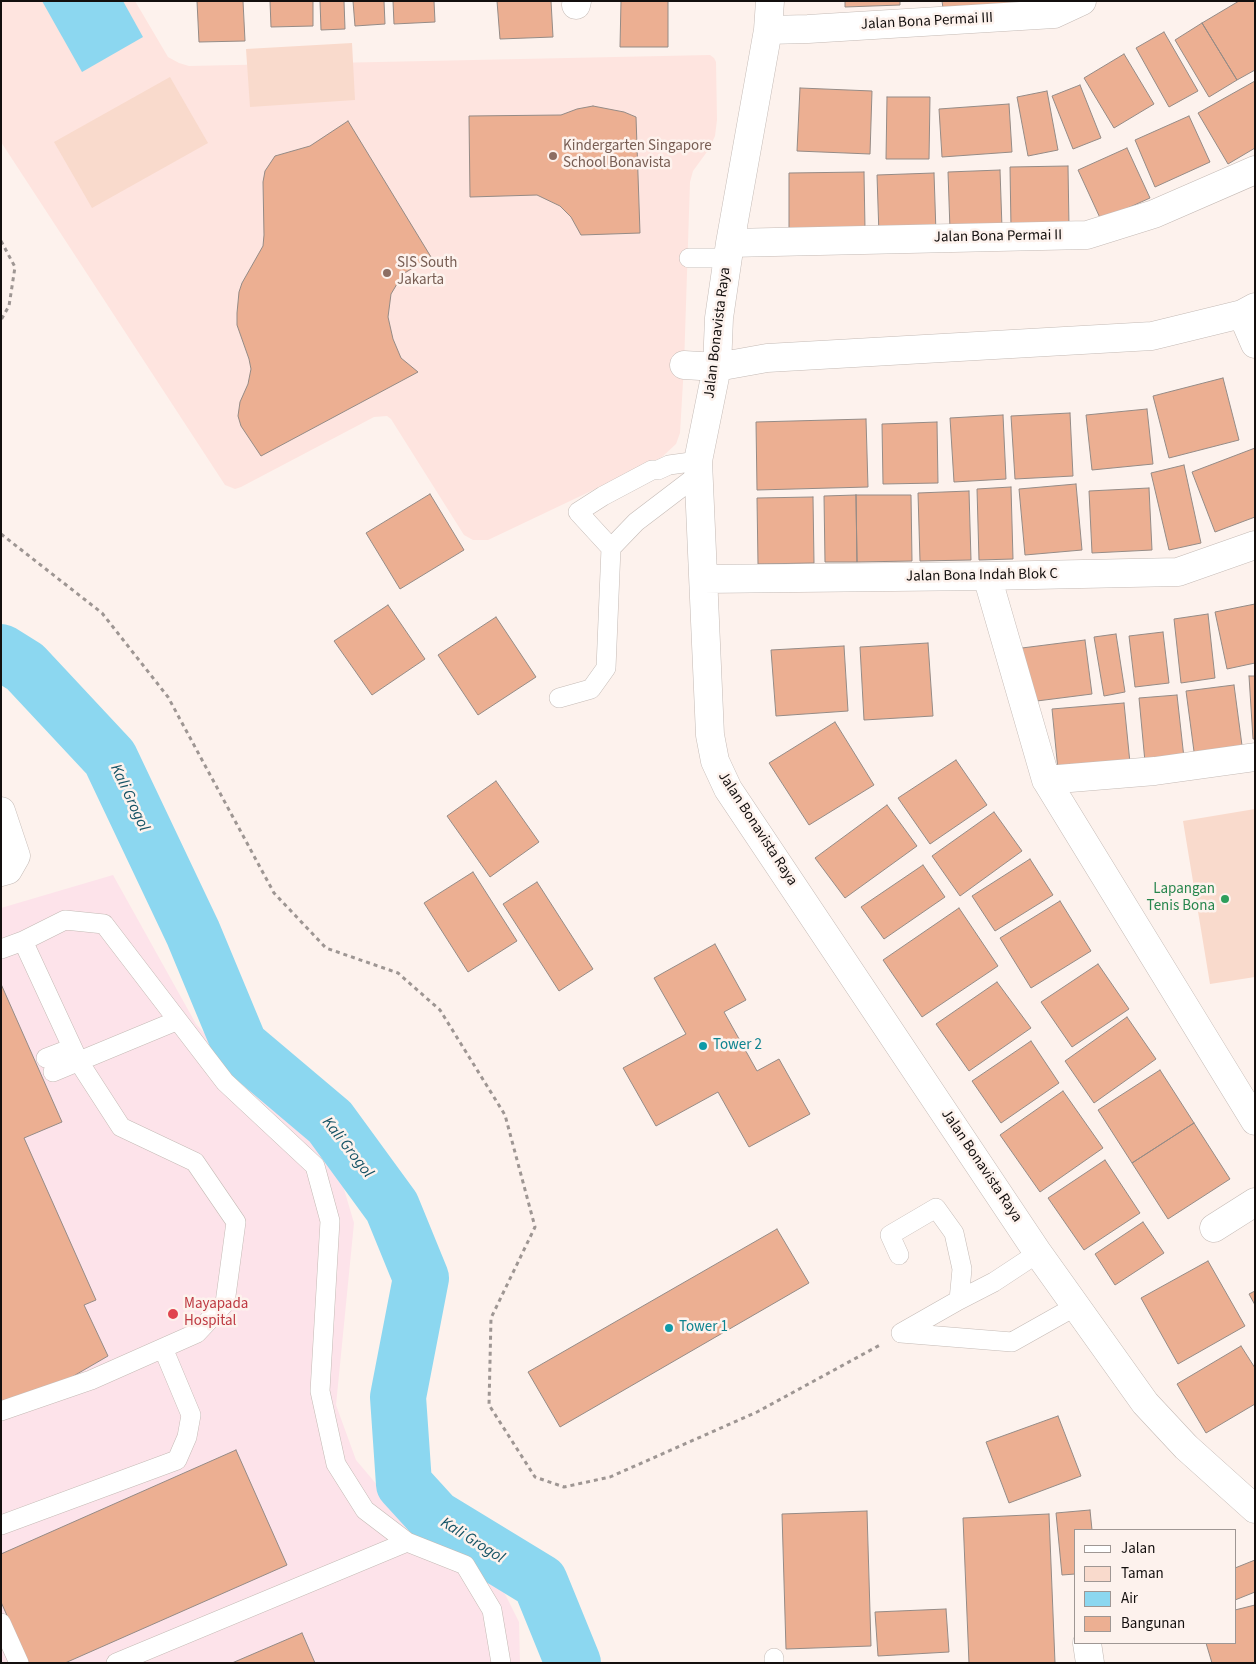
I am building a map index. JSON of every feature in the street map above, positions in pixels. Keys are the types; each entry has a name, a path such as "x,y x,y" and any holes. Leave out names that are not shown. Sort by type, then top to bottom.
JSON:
{"street":[{"name":"Jalan Bonavista Raya","path":"770,1 768,30 729,251 719,318 717,367 699,468 710,735 714,761 728,789 1038,1253 1145,1403 1186,1447 1255,1509"},
{"name":"Jalan Bona Permai III","path":"768,30 808,29 1053,8 1082,1"},
{"name":"Jalan Bona Permai II","path":"729,251 1087,235 1154,214 1255,170"},
{"path":"684,365 717,367 767,358 1152,336 1248,310 1255,344"},
{"name":"Jalan Bona Indah Blok C","path":"704,579 1178,572 1255,545"},
{"path":"987,576 1046,780 1255,1122"},
{"path":"1046,780 1155,771 1255,757"},
{"path":"1,811 16,856 8,870 1,872"},
{"path":"1214,1228 1255,1202"},
{"path":"1087,1644 1090,1663"}],"lane":[{"path":"689,258 729,251"},
{"path":"611,548 578,512 603,496 652,470 658,470 668,465 699,468"},
{"path":"559,698 591,689 606,668 611,548 636,522 699,468"},
{"path":"1,949 65,920 104,924 224,1082 315,1166 330,1222 320,1391 336,1464 365,1510 407,1542 465,1565 492,1610 501,1663"},
{"path":"1,1410 91,1380 197,1333 226,1303 236,1222 195,1162 120,1127 76,1055 22,941"},
{"path":"50,1065 176,1021"},
{"path":"899,1255 890,1235 936,1208 954,1233 962,1269 959,1300"},
{"path":"901,1333 994,1282 1038,1253"},
{"path":"901,1333 1012,1342 1076,1306"},
{"path":"1,1525 177,1460 187,1437 191,1414 163,1348"},
{"path":"116,1663 407,1542"},
{"path":"1,1623 19,1663"}],"path":[{"path":"1,241 15,267 9,306 1,320"},
{"path":"1,534 102,613 168,697 274,893 326,948 398,973 440,1010 505,1115 535,1227 491,1318 489,1405 535,1477 564,1487 610,1477 757,1412 901,1333"}],"shaded area":[{"name":"SIS South Jakarta","path":"1,1 135,1 168,57 189,66 710,55 716,62 717,120 715,136 709,149 693,171 690,182 684,365 680,433 676,444 662,457 488,540 473,540 464,535 391,419 387,416 374,417 241,487 235,489 225,485 1,142"},
{"name":"Mayapada Hospital","path":"113,875 196,1024 228,1058 313,1125 336,1162 354,1223 336,1405 356,1460 394,1505 498,1580 519,1622 520,1663 1,1663 1,908"}],"green space":[{"path":"352,43 355,100 250,107 246,49"},
{"path":"170,77 208,143 92,208 54,142"},
{"name":"Lapangan Tenis Bona","path":"1255,809 1255,977 1210,984 1183,821"}],"water":[{"path":"42,1 123,1 143,37 82,72"}],"building":[{"path":"197,1 243,1 245,41 199,42"},
{"path":"270,1 313,1 313,26 271,27"},
{"path":"320,1 344,1 345,29 321,30"},
{"path":"353,1 384,1 385,24 355,26"},
{"path":"393,1 434,1 435,22 394,24"},
{"path":"497,1 551,1 553,37 500,39"},
{"path":"621,1 668,1 668,47 620,47"},
{"path":"845,1 900,1 900,5 845,7"},
{"path":"942,1 1011,1 1011,5 943,8"},
{"path":"1239,1 1255,1 1255,70 1237,80 1202,23"},
{"path":"1202,23 1237,80 1209,97 1175,40"},
{"path":"1164,32 1198,91 1169,107 1136,48"},
{"path":"1124,54 1154,104 1114,128 1084,78"},
{"path":"1255,81 1255,148 1228,164 1198,113"},
{"path":"1080,85 1101,138 1073,149 1052,96"},
{"path":"800,88 872,91 870,154 797,151"},
{"path":"1047,91 1058,150 1028,156 1017,97"},
{"path":"887,97 930,97 929,159 886,159"},
{"path":"1009,104 1012,152 942,157 939,109"},
{"name":"Kindergarten Singapore School Bonavista","path":"593,106 624,112 636,117 640,233 581,235 571,217 560,206 537,195 470,197 469,116 561,115"},
{"path":"1189,116 1210,162 1155,187 1135,140"},
{"path":"348,121 431,257 403,274 391,294 388,317 393,339 401,358 418,372 261,456 241,426 238,416 240,402 248,384 251,369 237,325 237,313 242,283 263,246 263,182 265,171 275,156 310,146"},
{"path":"1127,148 1150,198 1101,220 1078,170"},
{"path":"1068,166 1069,227 1011,228 1010,167"},
{"path":"1000,170 1002,228 950,230 948,172"},
{"path":"864,172 865,229 789,230 789,173"},
{"path":"934,173 936,233 879,235 877,175"},
{"path":"1223,378 1239,440 1169,458 1153,396"},
{"path":"1147,409 1153,464 1092,470 1086,415"},
{"path":"1070,413 1073,476 1015,479 1011,416"},
{"path":"1003,415 1006,479 954,482 950,418"},
{"path":"866,419 868,487 757,490 756,422"},
{"path":"937,422 938,483 883,484 882,424"},
{"path":"1255,448 1255,517 1215,532 1192,472"},
{"path":"1184,465 1201,543 1169,550 1151,473"},
{"path":"1076,484 1082,550 1025,555 1019,489"},
{"path":"1011,487 1013,559 979,560 977,489"},
{"path":"1149,488 1152,550 1092,553 1089,491"},
{"path":"969,491 971,560 920,561 918,493"},
{"path":"430,494 464,550 400,589 366,533"},
{"path":"856,495 857,562 825,562 824,496"},
{"path":"856,495 911,495 912,561 857,562"},
{"path":"813,497 814,563 758,564 757,498"},
{"path":"1255,604 1255,663 1227,669 1215,612"},
{"path":"388,605 425,659 372,695 334,641"},
{"path":"1208,614 1215,678 1181,683 1174,619"},
{"path":"496,617 536,677 478,715 438,655"},
{"path":"1163,632 1169,683 1135,687 1129,636"},
{"path":"1116,634 1125,692 1104,696 1094,637"},
{"path":"1085,640 1092,694 1029,702 1022,648"},
{"path":"928,643 933,716 864,720 860,647"},
{"path":"844,646 848,711 776,716 771,650"},
{"path":"1249,676 1255,676 1255,739 1253,739"},
{"path":"1234,685 1243,753 1195,759 1186,691"},
{"path":"1177,695 1184,758 1145,762 1139,698"},
{"path":"1124,703 1130,763 1058,770 1052,709"},
{"path":"835,722 874,785 809,825 769,763"},
{"path":"956,760 987,805 930,844 898,798"},
{"path":"496,781 539,842 490,877 447,816"},
{"path":"887,805 917,846 845,898 815,858"},
{"path":"994,812 1022,851 960,896 932,856"},
{"path":"1030,859 1053,895 995,931 972,896"},
{"path":"923,865 945,897 884,939 861,907"},
{"path":"473,872 517,941 468,972 424,903"},
{"path":"537,882 593,969 559,991 503,904"},
{"path":"1060,901 1091,951 1031,988 1000,938"},
{"path":"959,908 998,966 922,1017 883,960"},
{"name":"Tower 2","path":"715,944 746,1000 724,1012 757,1071 779,1059 810,1114 749,1147 718,1092 656,1126 623,1068 686,1034 654,978"},
{"path":"1098,964 1129,1009 1072,1047 1041,1002"},
{"path":"997,982 1031,1028 969,1071 936,1024"},
{"path":"1,984 62,1122 24,1138 96,1300 84,1305 108,1356 58,1385 1,1401"},
{"path":"1127,1017 1156,1059 1094,1103 1065,1061"},
{"path":"1031,1041 1059,1083 1001,1123 972,1081"},
{"path":"1160,1070 1194,1123 1132,1163 1098,1110"},
{"path":"1063,1091 1103,1148 1040,1192 1000,1135"},
{"path":"1194,1123 1230,1179 1168,1219 1132,1163"},
{"path":"1105,1160 1140,1213 1084,1250 1048,1198"},
{"path":"1143,1222 1164,1253 1115,1285 1095,1254"},
{"name":"Tower 1","path":"777,1229 809,1283 560,1427 528,1372"},
{"path":"1208,1261 1245,1326 1178,1364 1141,1298"},
{"path":"1255,1291 1255,1305 1249,1294"},
{"path":"1241,1346 1255,1368 1255,1404 1206,1433 1177,1384"},
{"path":"1058,1416 1081,1476 1009,1503 986,1442"},
{"path":"236,1450 287,1565 65,1663 28,1663 1,1602 1,1554"},
{"path":"1090,1510 1092,1529 1074,1529 1074,1574 1062,1575 1056,1513"},
{"path":"867,1511 871,1646 786,1649 782,1514"},
{"path":"1049,1514 1055,1663 969,1663 963,1518"},
{"path":"1255,1560 1255,1592 1236,1600 1236,1568"},
{"path":"1255,1605 1255,1663 1212,1663 1206,1644 1236,1644 1236,1610"},
{"path":"946,1609 949,1652 878,1656 875,1612"},
{"path":"302,1633 315,1663 232,1663"}],"waterway":[{"name":"Kali Grogol","path":"1,652 25,667 110,758 193,933 240,1046 330,1122 392,1207 421,1278 398,1397 404,1484 435,1518 540,1582 573,1663"}],"place":[{"name":"Kindergarten Singapore School Bonavista","path":"553,156"},
{"name":"SIS South Jakarta","path":"387,273"},
{"name":"Lapangan Tenis Bona","path":"1225,899"},
{"name":"Tower 2","path":"703,1046"},
{"name":"Mayapada Hospital","path":"173,1314"},
{"name":"Tower 1","path":"669,1328"}]}
